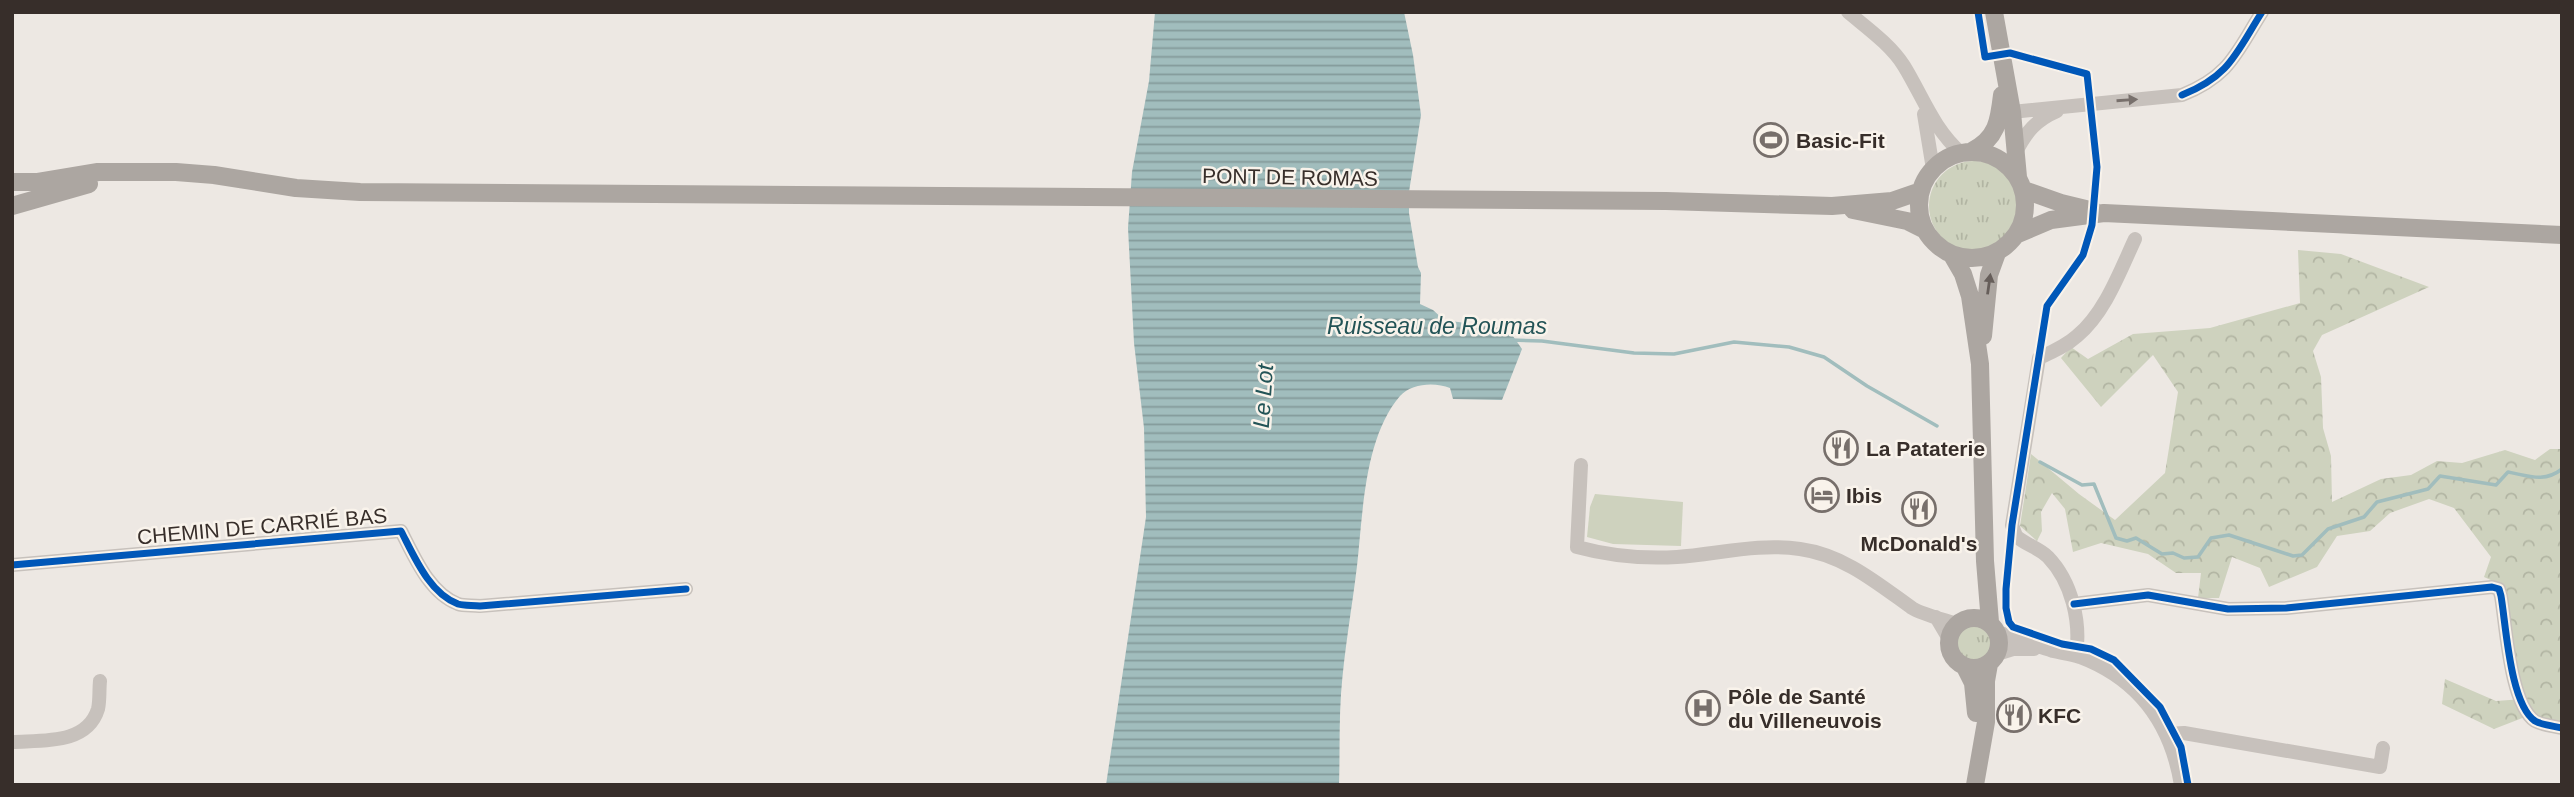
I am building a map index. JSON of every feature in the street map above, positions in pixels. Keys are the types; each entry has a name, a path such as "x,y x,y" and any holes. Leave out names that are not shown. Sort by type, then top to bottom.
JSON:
{"main road":[{"path":"1994,12 2006,112 2026,205 2018,234"},
{"path":"1925,230 1919,204 1921,191 1933,169 1950,157 1967,152 1990,139 2006,112"},
{"path":"1967,152 1997,157 2021,183 2061,203 2104,213"},
{"path":"12,183 38,182 98,172 144,172"},
{"path":"12,206 144,172"},
{"name":"PONT DE ROMAS","path":"144,172 214,175 296,188 360,192 1666,201 1832,206"},
{"path":"1832,206 1892,201 1921,191"},
{"path":"1832,206 1906,221 1925,230 1941,249 1967,258 1982,258 1997,253 2018,234 2051,220 2104,213 2562,235"},
{"path":"1980,364 1989,275 1997,253"},
{"path":"1952,255 1964,274 1970,296 1980,364 1985,561 1994,627 2000,645 1986,681 1986,722 1975,785"},
{"path":"1981,747 1973,683 1965,667 1953,658 1958,627 1976,600 1985,561"},
{"path":"1958,627 1979,618 1994,627"},
{"path":"1965,667 1973,668 1993,659"}],"street":[{"path":"1848,12 1903,64 1921,102 1939,131 1967,152"},
{"path":"2006,112 2165,98 2196,90 2227,68 2262,12"},
{"path":"1921,102 1933,169"},
{"path":"2015,155 2023,137 2036,122 2071,105"},
{"path":"2076,655 2074,604 2050,559 2016,536 2012,525 2039,358 2077,336 2091,321 2135,239"},
{"path":"1581,466 1577,547 1602,554 1648,558 1753,548 1800,548 1859,569 1913,609 1958,627"},
{"name":"CHEMIN DE CARRIÉ BAS","path":"12,565 401,531 426,575 440,592 458,604 480,606 686,589"},
{"path":"2074,604 2148,595 2228,609 2286,608 2492,587 2499,589 2501,596 2514,681 2523,704 2535,721 2562,728"},
{"path":"1994,627 2053,650 2076,655 2119,677 2155,715 2168,734 2181,785"},
{"path":"1993,659 2013,649 2053,650"},
{"path":"12,742 72,737 83,731 98,708 100,681"},
{"path":"2168,734 2185,733 2380,766 2384,748"}],"green space":[{"path":"1974,161 1991,165 2006,174 2015,189 2019,206 2015,223 2006,238 1991,247 1974,251 1957,247 1942,238 1933,223 1929,206 1933,189 1942,174 1957,165"},
{"path":"2298,250 2341,254 2429,287 2322,335 2313,351 2321,377 2323,428 2331,456 2332,502 2381,479 2411,475 2437,461 2462,463 2505,450 2535,460 2550,449 2562,449 2562,723 2525,717 2494,729 2442,704 2445,679 2496,701 2523,699 2504,586 2484,577 2491,557 2454,508 2429,499 2390,513 2370,531 2337,536 2317,567 2269,587 2260,568 2232,557 2219,598 2198,598 2201,573 2176,573 2148,554 2101,543 2073,552 2065,509 2052,493 2041,512 2042,531 2037,541 2020,526 2031,454 2115,520 2165,473 2178,392 2153,355 2101,407 2061,358 2071,347 2088,359 2133,334 2210,328 2300,303"},
{"path":"1595,494 1683,502 1681,546 1613,544 1587,537 1590,507"},
{"path":"1973,623 1986,629 1992,642 1986,655 1973,661 1960,655 1954,642 1960,629"}],"water":[{"name":"Le Lot","path":"1155,12 1404,12 1421,115 1409,192 1409,213 1421,273 1420,304 1433,310 1444,320 1508,329 1522,349 1502,400 1453,399 1450,388 1431,384 1417,386 1400,396 1379,433 1367,477 1344,662 1340,705 1339,785 1106,785 1146,517 1144,428 1134,343 1128,228 1132,172 1149,81"}],"waterway":[{"name":"Ruisseau de Roumas","path":"1511,340 1542,341 1634,353 1674,354 1734,342 1789,347 1824,357 1867,386 1937,426"},
{"name":"Ruisseau de Roumas","path":"2040,462 2082,485 2094,484 2116,538 2127,541 2136,538 2162,554 2173,553 2184,558 2198,557 2211,538 2229,535 2293,556 2302,555 2328,529 2364,517 2377,502 2428,489 2440,476 2496,485 2508,472 2543,477 2562,469"}],"cycle path":[{"path":"1978,12 1985,57 2010,53 2087,74 2097,167 2092,225 2083,255 2047,306 2012,525 2006,589 2009,622 2013,627 2062,644 2091,649 2114,660 2160,707 2181,747 2188,785"},
{"path":"2182,95 2198,88 2222,71 2262,12"},
{"path":"12,565 401,531 431,583 448,599 460,605 480,606 686,589"},
{"path":"2074,604 2148,595 2228,609 2286,608 2492,587 2499,589 2501,596 2507,644 2520,698 2535,721 2562,728"}],"place":[{"name":"Basic-Fit","path":"1771,140"},
{"name":"La Pataterie","path":"1841,448"},
{"name":"Ibis","path":"1822,495"},
{"name":"McDonald's","path":"1919,509"},
{"name":"Pôle de Santé du Villeneuvois","path":"1703,708"},
{"name":"KFC","path":"2014,715"}]}
